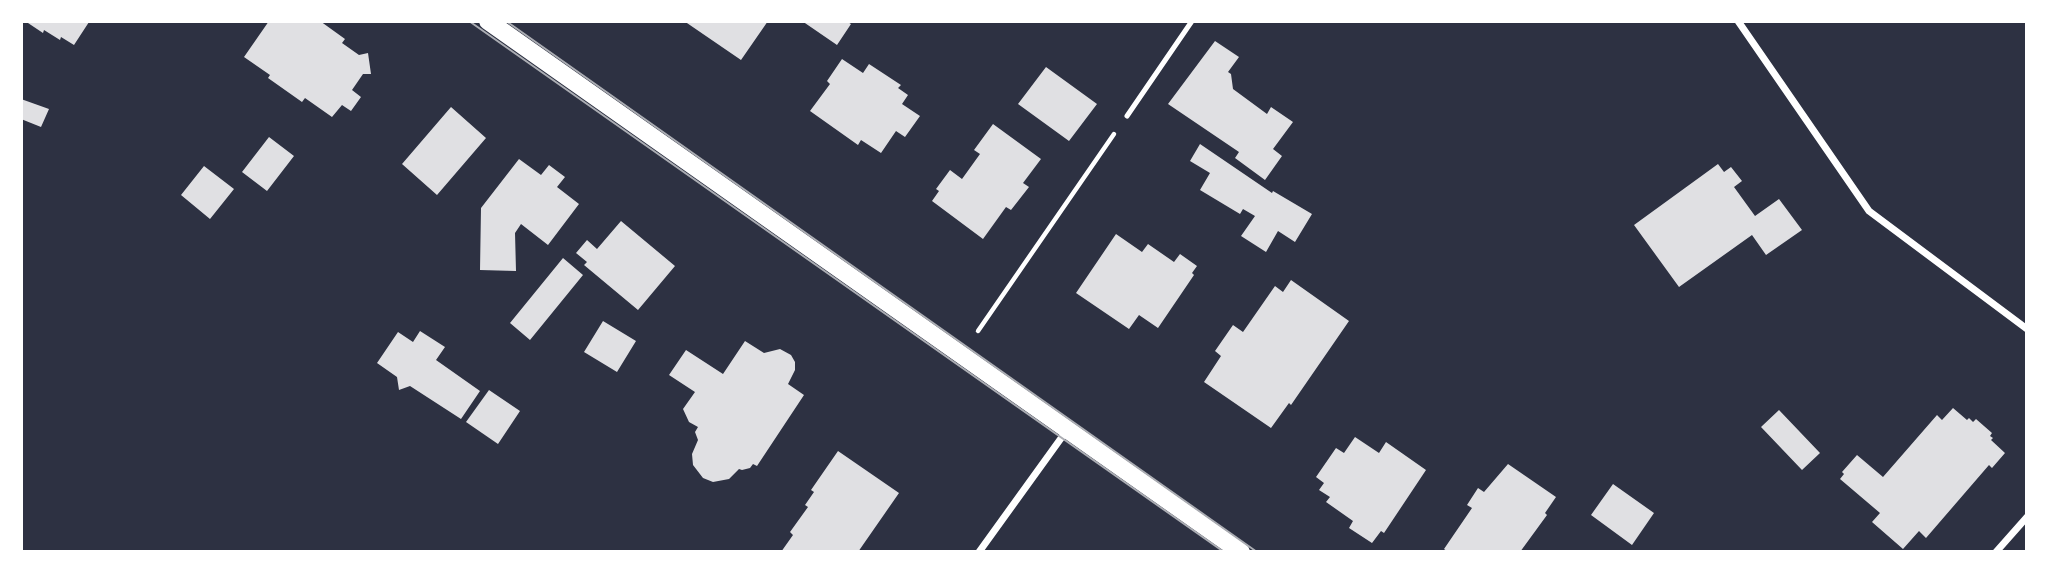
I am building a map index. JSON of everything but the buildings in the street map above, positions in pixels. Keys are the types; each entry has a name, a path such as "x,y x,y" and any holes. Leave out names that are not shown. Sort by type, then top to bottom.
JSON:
{"main road":[{"path":"488,21 1241,552"}],"street":[{"path":"1738,21 1869,211 2027,329"},
{"path":"979,552 1067,430"},
{"path":"1996,552 2027,517"}],"lane":[{"path":"1127,116 1192,21"}],"path":[{"path":"961,355 1127,116"}],"tram line":[{"path":"469,21 1224,552"},
{"path":"506,21 1257,552"}]}
